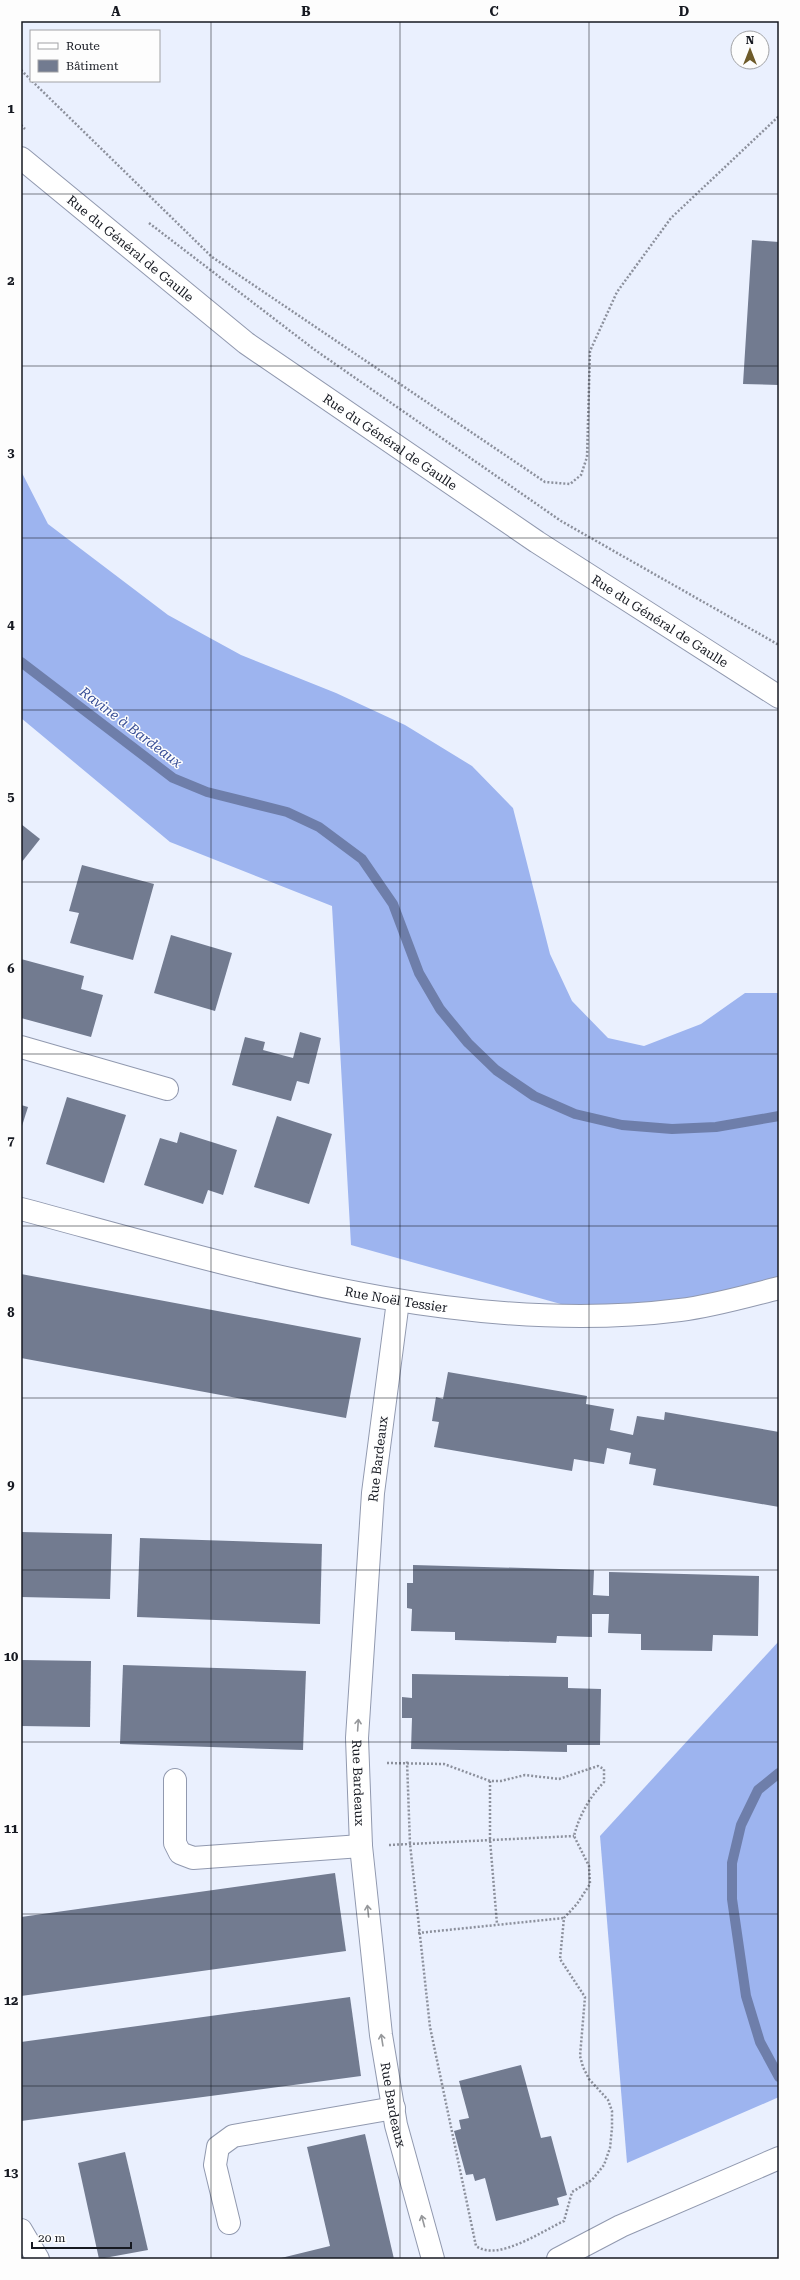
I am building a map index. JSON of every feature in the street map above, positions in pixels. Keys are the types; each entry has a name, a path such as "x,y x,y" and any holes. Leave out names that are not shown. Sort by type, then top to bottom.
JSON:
{"street":[{"name":"Rue du Général de Gaulle","path":"21,158 246,343 537,542 779,697"},
{"path":"21,1047 167,1090"},
{"name":"Rue Noël Tessier","path":"21,1208 200,1257 398,1301 525,1315 636,1314 682,1310 779,1288"},
{"name":"Rue Bardeaux","path":"398,1301 373,1493 357,1738 361,1846 381,2035 396,2125 433,2259"},
{"path":"175,1780 175,1843 180,1853 193,1858 361,1846"},
{"path":"229,2223 215,2165 218,2147 228,2139 233,2136 394,2108"},
{"path":"558,2259 621,2226 771,2162"},
{"path":"21,2230 38,2259"}],"path":[{"path":"21,70 30,78"},
{"path":"34,82 212,257 545,482 560,484 570,484 581,475 587,458 590,351 617,292 672,218 779,116"},
{"path":"21,125 27,130"},
{"path":"146,221 315,350 562,521 779,645"},
{"path":"407,1762 444,1764 490,1781 501,1781 525,1775 559,1779 598,1766 604,1769 604,1782 595,1791 579,1818 574,1836 589,1866 590,1884 577,1904 564,1918 560,1959 585,1997 580,2056 582,2067 589,2079 608,2100 612,2111 610,2148 604,2165 592,2180 572,2192 564,2221 497,2252 481,2250 476,2246 430,2027 418,1933 410,1844 407,1762"},
{"path":"490,1781 490,1840 497,1924"},
{"path":"361,1846 574,1836"},
{"path":"418,1933 564,1918"}],"shaded area":[{"path":"21,471 48,524 168,615 241,655 336,693 405,725 472,766 513,808 550,954 572,1001 608,1038 644,1046 701,1024 745,993 779,993 779,1284 600,1315 351,1245 332,906 170,842 21,718"},
{"path":"779,1641 779,2097 627,2163 600,1836"}],"building":[{"path":"752,240 779,242 779,385 743,384"},
{"path":"21,824 40,839 21,863"},
{"path":"82,865 154,884 133,960 70,943 79,913 69,911"},
{"path":"171,935 232,953 215,1011 154,993"},
{"path":"21,959 84,976 81,989 103,995 91,1037 21,1018"},
{"path":"300,1032 321,1038 309,1084 297,1081 291,1101 232,1085 245,1037 265,1042 263,1050 293,1058"},
{"path":"67,1097 126,1115 104,1183 46,1164"},
{"path":"21,1105 28,1107 21,1129"},
{"path":"277,1116 332,1134 309,1204 254,1187"},
{"path":"180,1132 237,1150 223,1195 208,1190 203,1204 144,1185 160,1138 177,1143"},
{"path":"21,1274 361,1338 346,1418 21,1358"},
{"path":"448,1372 587,1396 586,1404 614,1409 610,1430 633,1435 637,1416 664,1420 665,1412 779,1432 779,1507 653,1485 656,1469 629,1464 631,1453 607,1448 604,1464 574,1459 572,1471 434,1447 439,1422 432,1421 436,1397 443,1399"},
{"path":"21,1532 112,1534 110,1599 21,1597"},
{"path":"140,1538 322,1544 320,1624 137,1617"},
{"path":"413,1565 594,1570 593,1595 609,1596 609,1572 759,1576 758,1636 713,1635 712,1651 641,1650 641,1634 608,1633 609,1614 592,1614 592,1637 557,1636 556,1643 455,1640 455,1632 411,1631 412,1609 407,1608 407,1583 413,1583"},
{"path":"21,1660 91,1661 90,1727 21,1726"},
{"path":"123,1665 306,1671 303,1750 120,1744"},
{"path":"412,1674 568,1677 568,1688 601,1689 600,1745 567,1745 567,1752 411,1749 412,1718 402,1718 402,1697 412,1698"},
{"path":"335,1873 346,1951 21,1996 21,1917"},
{"path":"350,1997 361,2076 21,2121 21,2042"},
{"path":"521,2065 541,2138 551,2136 567,2195 557,2198 559,2205 496,2221 485,2178 475,2181 473,2174 466,2175 454,2131 461,2129 459,2120 469,2118 459,2081"},
{"path":"365,2134 394,2259 277,2259 330,2246 307,2147"},
{"path":"125,2152 148,2250 99,2259 78,2163"}],"waterway":[{"name":"Ravine à Bardeaux","path":"21,662 173,778 207,792 287,812 319,827 362,859 393,904 419,973 440,1009 468,1043 496,1070 534,1096 575,1114 622,1125 672,1129 716,1127 779,1116"},
{"name":"Ravine à Bardeaux","path":"779,1773 758,1790 741,1825 732,1863 732,1899 746,1996 760,2042 779,2077"}]}
